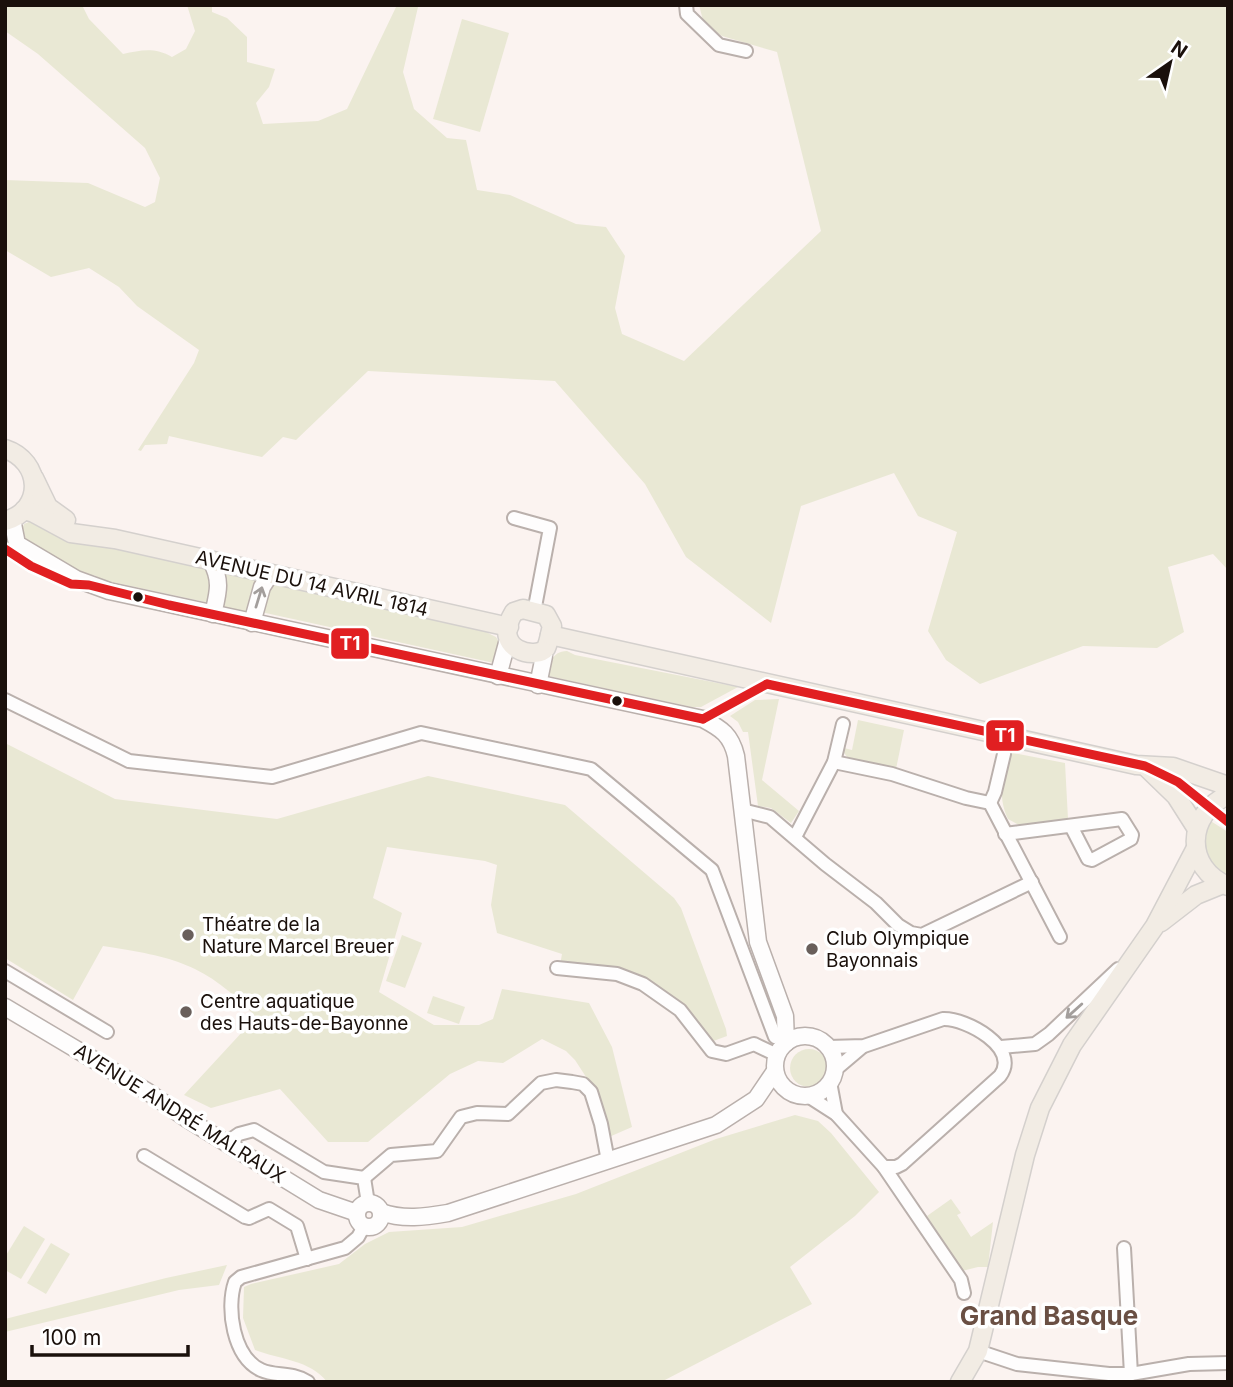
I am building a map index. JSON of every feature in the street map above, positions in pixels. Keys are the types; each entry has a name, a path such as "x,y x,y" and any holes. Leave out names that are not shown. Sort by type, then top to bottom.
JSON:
{"main road":[{"name":"AVENUE DU 14 AVRIL 1814","path":"5,449 17,453 25,460 48,507 59,517 115,539"},
{"path":"14,517 31,501 34,478"},
{"name":"AVENUE DU 14 AVRIL 1814","path":"14,517 34,513 71,533 115,539 271,573 508,635 513,648 536,653 546,643 1145,766 1173,767 1228,786"},
{"path":"508,635 514,612 523,609 546,615 552,626 546,643"},
{"path":"1145,766 1176,796 1197,829"},
{"path":"960,1382 978,1350 1026,1155 1041,1108 1072,1045 1155,926 1196,848 1197,829 1208,808 1228,794"},
{"path":"1196,848 1206,869 1226,885"},
{"path":"1155,926 1191,898 1226,885"}],"street":[{"path":"686,5 687,14 719,45 746,51"},
{"path":"14,517 17,544 89,585 703,719 723,730 731,738 735,751 758,942 785,1016 807,1037"},
{"path":"514,518 551,528 534,612"},
{"path":"211,561 219,582 213,614"},
{"path":"252,622 262,587 271,573"},
{"path":"498,676 508,635"},
{"path":"538,685 546,643"},
{"path":"5,700 129,761 272,777 421,733 591,769 712,870 778,1052"},
{"path":"795,837 834,762 842,724"},
{"path":"990,803 1004,754"},
{"path":"834,762 892,774 966,799 990,803"},
{"path":"990,803 1060,937"},
{"path":"742,810 770,817 911,933 927,934 1032,882"},
{"path":"1005,834 1122,818 1132,835 1131,839 1092,860 1088,859 1071,826"},
{"path":"828,1047 864,1046 943,1019 965,1023 1001,1047 1035,1044 1049,1034 1140,947"},
{"path":"557,968 617,975 643,984 680,1010 712,1051 726,1054 754,1044 778,1052"},
{"path":"5,971 107,1032"},
{"name":"AVENUE ANDRÉ MALRAUX","path":"5,1007 128,1079 319,1200 370,1215"},
{"path":"785,1016 778,1052 778,1080 792,1093"},
{"path":"756,1100 778,1052 796,1038 807,1037 817,1039 828,1047 834,1062 832,1076 836,1114"},
{"path":"808,1096 817,1094 864,1046"},
{"path":"884,1167 902,1164 1000,1076 1005,1060 1001,1047"},
{"path":"226,1143 239,1134 254,1130 324,1172 363,1178 391,1155 438,1151 455,1124 469,1114 508,1114 546,1081 583,1084 591,1092 608,1161"},
{"path":"370,1215 398,1217 448,1213 716,1125 756,1100 792,1093 808,1096 836,1114 884,1167 961,1280 964,1293"},
{"path":"144,1156 245,1217 249,1218 266,1209 297,1226 307,1259"},
{"path":"308,1382 295,1374 257,1369 238,1346 232,1300 235,1282 345,1248 358,1237 370,1215 363,1178"},
{"path":"1124,1248 1131,1374"},
{"path":"978,1350 1017,1364 1131,1374 1189,1364 1228,1363"}],"green space":[{"path":"5,5 82,5 89,19 123,54 154,51 172,57 186,49 195,31 187,5 212,5 212,12 227,18 247,37 247,62 275,69 269,87 256,103 263,124 318,121 347,109 397,5 418,7 403,72 414,109 447,138 466,140 477,190 510,195 576,224 606,227 625,256 615,308 622,334 684,361 821,231 777,52 722,36 704,24 699,5 1228,5 1228,570 1213,554 1168,567 1184,632 1157,648 1083,646 980,684 946,660 928,631 957,532 918,516 894,473 801,506 771,623 686,557 645,484 555,381 368,371 296,440 283,437 262,457 169,436 167,444 145,445 141,451 138,450 194,363 199,350 137,306 119,287 89,268 51,277 5,250 5,180 88,183 145,207 155,202 160,178 145,148 38,54 5,31"},
{"path":"462,19 509,33 480,132 433,119"},
{"path":"31,521 208,566 213,577 209,601 103,580 94,575 85,577 27,544 21,532 24,524"},
{"path":"220,571 260,578 250,615 221,611"},
{"path":"272,584 487,629 486,632 496,637 499,642 494,663 261,612 265,591"},
{"path":"567,651 575,655 738,687 701,707 692,707 548,676 555,656"},
{"path":"779,699 762,780 799,811 791,823 771,808 758,806 748,732 743,732 738,722 730,716 755,700"},
{"path":"858,720 904,730 896,769 849,759 844,753 844,748 852,750"},
{"path":"5,743 115,799 277,819 428,776 565,805 674,898 681,908 727,1036 708,1043 645,983 560,965 562,954 497,933 491,905 497,865 387,847 373,898 402,913 379,992 434,1025 479,1025 493,1019 502,989 589,1003 612,1047 632,1127 609,1137 601,1100 575,1060 566,1051 542,1039 503,1063 478,1061 450,1074 368,1142 328,1142 280,1089 211,1108 184,1095 256,1017 221,985 187,965 169,959 103,946 73,1000 5,958"},
{"path":"1008,752 1065,763 1068,819 1019,825 1008,819 1002,794"},
{"path":"1209,820 1228,832 1228,878 1213,867 1206,853 1205,837"},
{"path":"402,935 422,943 405,988 386,981"},
{"path":"433,996 465,1007 459,1024 427,1013"},
{"path":"809,1049 822,1055 828,1068 822,1081 809,1087 796,1081 790,1068 796,1055"},
{"path":"795,1115 818,1121 879,1192 855,1216 790,1267 812,1304 661,1382 327,1382 303,1365 255,1350 243,1318 244,1287 339,1264 365,1244 389,1232 462,1227 576,1194 716,1139"},
{"path":"951,1199 961,1213 957,1215 971,1237 993,1222 988,1267 962,1271 927,1216"},
{"path":"24,1226 45,1239 21,1279 5,1270 5,1257"},
{"path":"51,1243 70,1254 46,1294 27,1283"},
{"path":"227,1265 219,1285 179,1290 5,1332 5,1319"}],"transit line":[{"name":"T1","path":"5,549 31,566 71,584 89,585 169,605 703,719"},
{"name":"T1","path":"767,684 1145,766 1178,782 1228,822"},
{"name":"T1","path":"703,719 767,684"}],"place":[{"name":"Théatre de la Nature Marcel Breuer","path":"188,935"},
{"name":"Club Olympique Bayonnais","path":"812,949"},
{"name":"Centre aquatique des Hauts-de-Bayonne","path":"186,1012"}],"district":[{"name":"Grand Basque","path":"1049,1316"}]}
